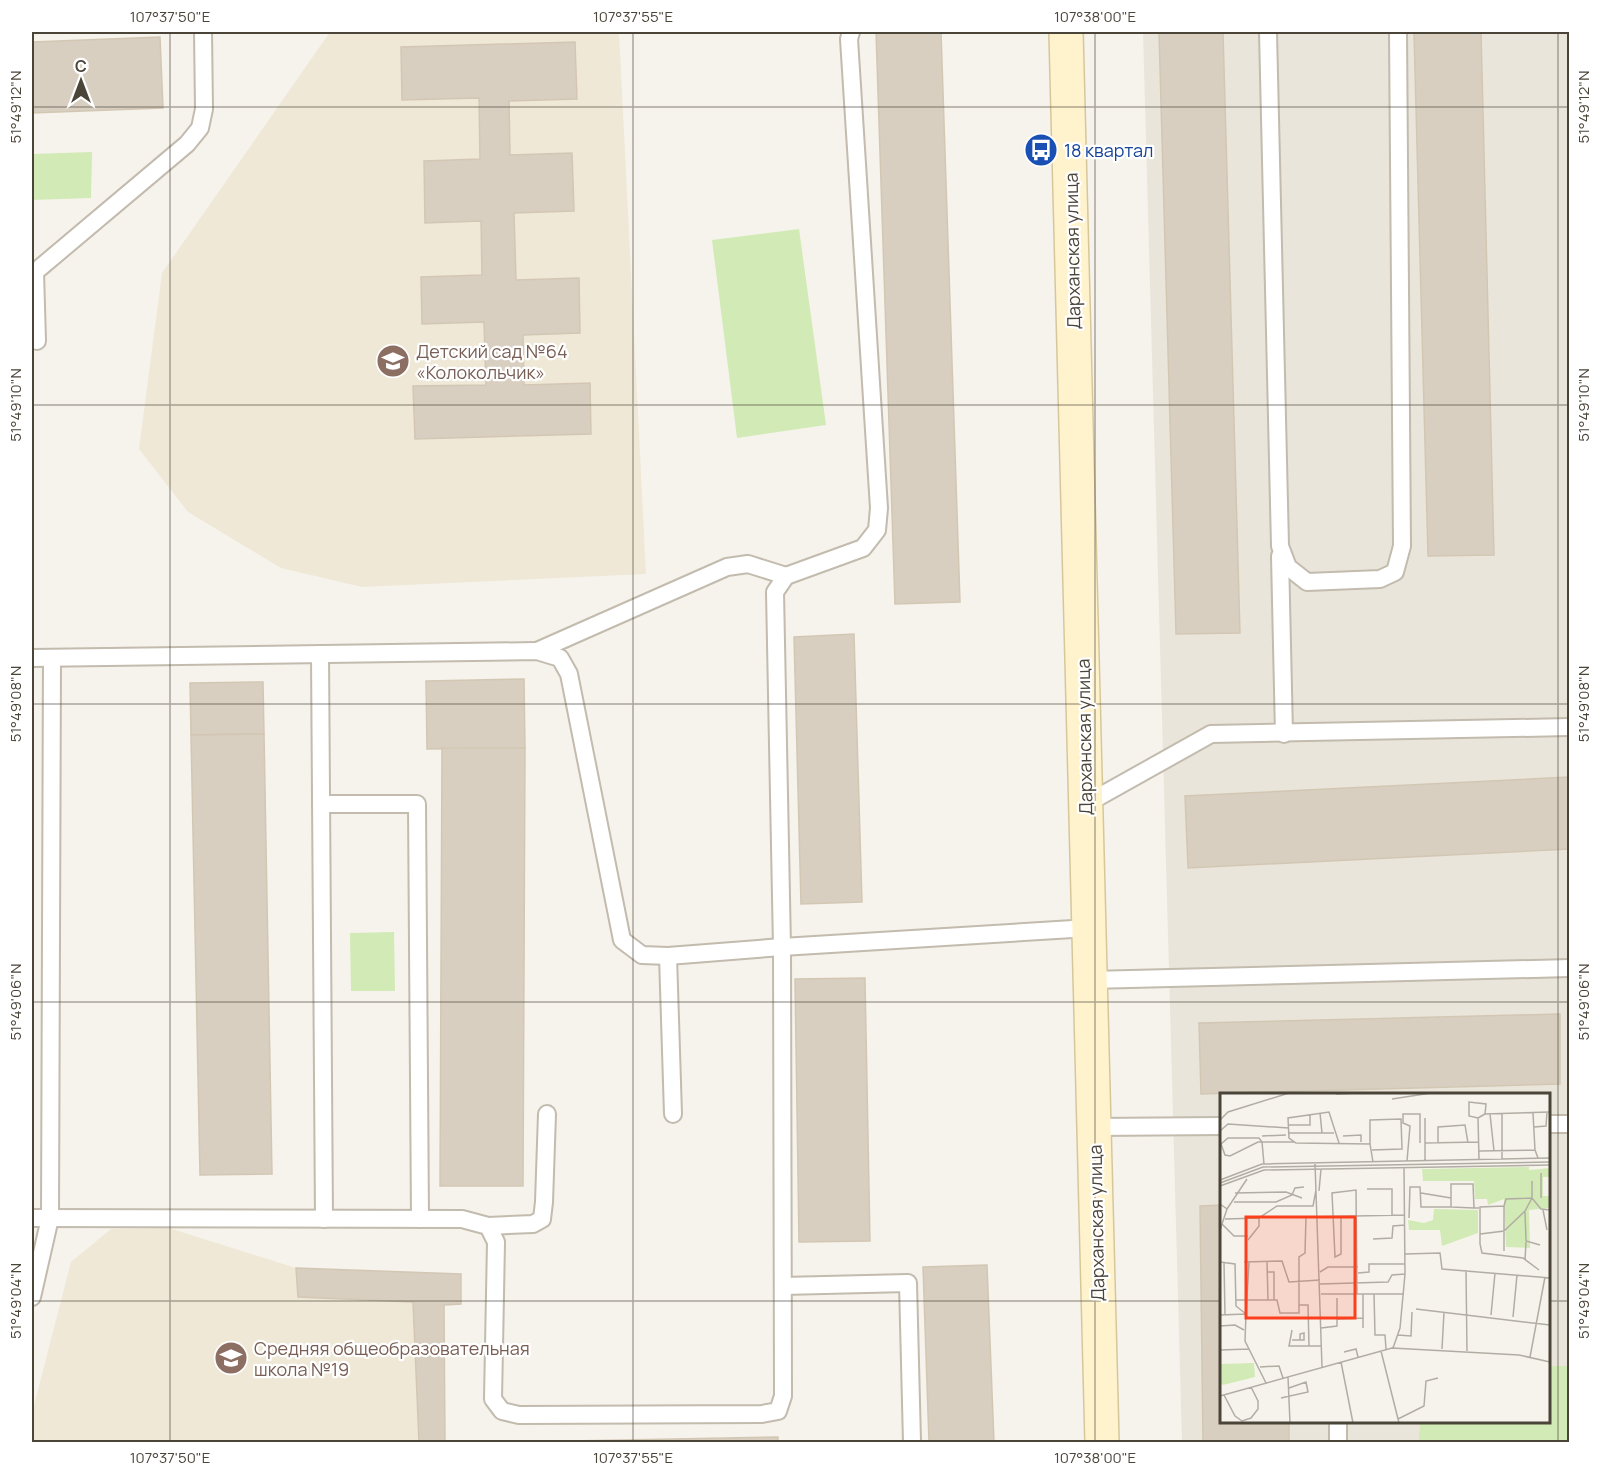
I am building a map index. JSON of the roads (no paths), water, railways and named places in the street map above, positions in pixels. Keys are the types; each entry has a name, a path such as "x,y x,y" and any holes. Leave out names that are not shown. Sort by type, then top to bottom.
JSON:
{"street":[{"name":"Дарханская улица","path":"1066,32 1102,1443"}],"lane":[{"path":"37,341 33,273 187,144 200,128 204,110 203,32"},
{"path":"488,1227 495,1242 493,1400 502,1411 519,1415 762,1414 778,1411 783,1396 782,947 775,592 786,576 863,548 877,530 879,508 849,39 851,32"},
{"path":"1268,32 1284,734"},
{"path":"1280,546 1288,567 1307,582 1380,579 1395,572 1402,546 1398,32"},
{"path":"537,651 727,567 748,564 786,576"},
{"path":"32,658 537,651 560,657 569,674 622,940 642,955 668,956 1089,928"},
{"path":"320,654 324,1219"},
{"path":"32,1297 50,1218 52,657"},
{"path":"1086,804 1211,734 1569,728"},
{"path":"321,804 417,804 420,1219"},
{"path":"668,956 673,1114"},
{"path":"1090,980 1569,968"},
{"path":"32,1218 462,1219 488,1227 533,1224 542,1219 547,1114"},
{"path":"1550,1124 1569,1124"},
{"path":"1094,1126 1220,1126"},
{"path":"783,1286 908,1283 912,1443"},
{"path":"1338,1423 1338,1443"}],"place":[{"name":"18 квартал","path":"1041,150"},
{"name":"Детский сад №64 «Колокольчик»","path":"393,361"},
{"name":"Средняя общеобразовательная школа №19","path":"231,1358"}]}
